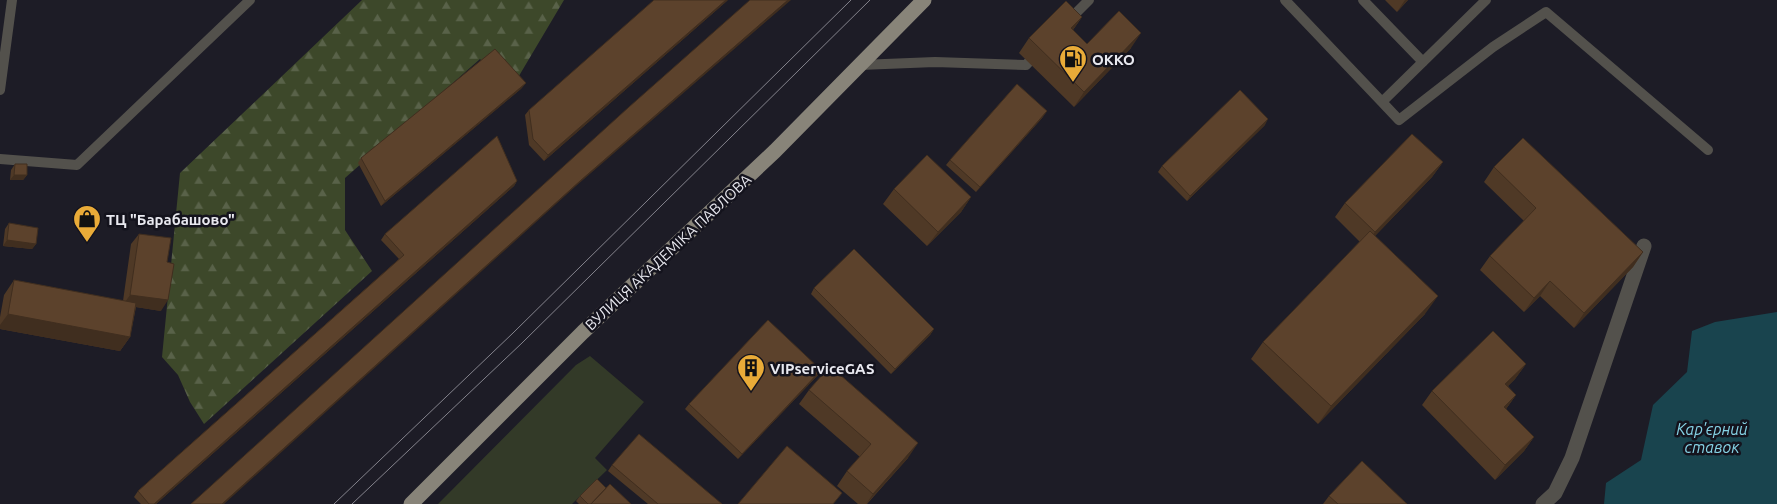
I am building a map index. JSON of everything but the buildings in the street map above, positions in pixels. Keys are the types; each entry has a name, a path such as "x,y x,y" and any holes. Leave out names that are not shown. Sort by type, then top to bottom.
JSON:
{"main road":[{"name":"ВУЛИЦЯ АКАДЕМІКА ПАВЛОВА","path":"411,504 583,332 775,151 924,0"}],"street":[{"path":"1543,504 1555,493 1572,458 1644,246"}],"lane":[{"path":"0,90 12,0"},
{"path":"0,159 77,165 250,0"},
{"path":"1058,32 1089,0"},
{"path":"1285,0 1400,120 1493,47 1546,12 1708,150"},
{"path":"1363,0 1423,62"},
{"path":"1382,102 1486,0"},
{"path":"860,65 935,62 1026,65 1045,46"}],"green space":[{"path":"362,0 564,0 510,91 480,59 345,178 345,230 372,271 204,424 190,402 178,375 162,357 180,173"},
{"path":"590,356 644,402 595,458 607,470 572,504 438,504 576,365"}],"water":[{"name":"Кар'єрний ставок","path":"1777,312 1777,504 1604,504 1606,483 1641,460 1653,405 1687,372 1692,331 1715,322"}],"tram line":[{"path":"334,504 513,333 851,0"},
{"path":"352,504 522,343 870,0"}],"place":[{"name":"ОККО","path":"1073,83"},
{"name":"ТЦ \"Барабашово\"","path":"87,243"},
{"name":"VIPserviceGAS","path":"751,392"}]}
